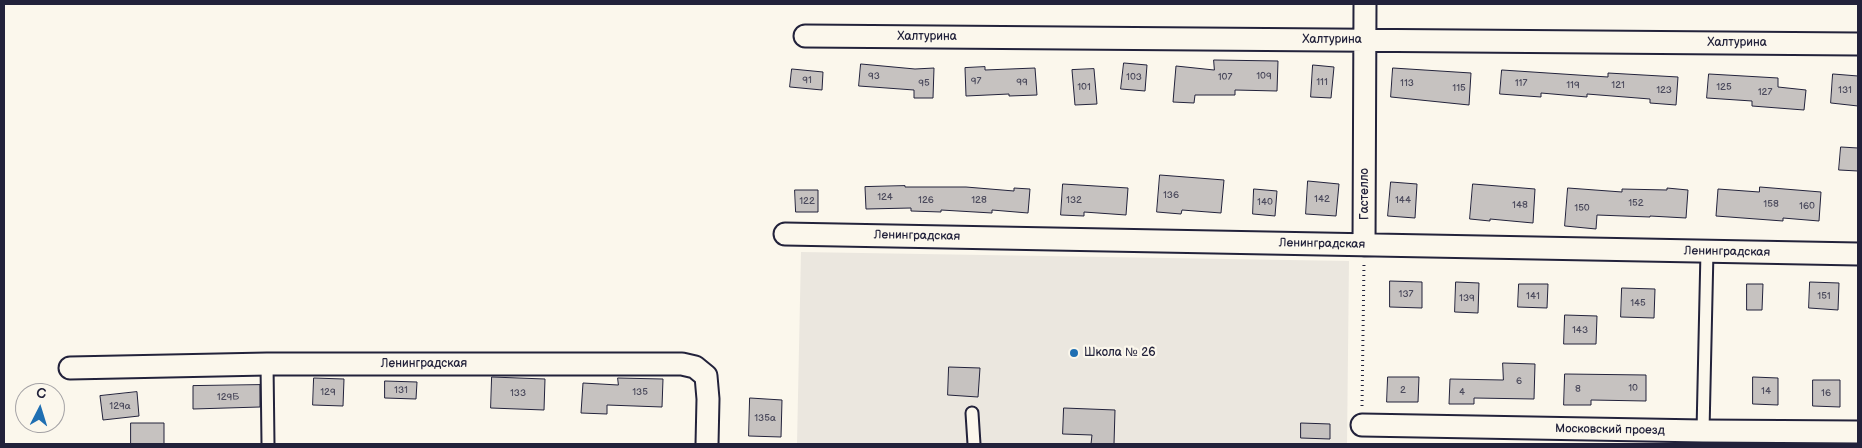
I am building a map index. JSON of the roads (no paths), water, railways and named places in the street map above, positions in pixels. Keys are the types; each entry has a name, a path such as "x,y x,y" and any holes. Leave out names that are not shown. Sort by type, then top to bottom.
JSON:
{"street":[{"name":"Гастелло","path":"1364,245 1366,4"},
{"name":"Халтурина","path":"805,36 1858,44"},
{"name":"Ленинградская","path":"785,234 1858,254"},
{"name":"Ленинградская","path":"70,368 267,364 682,364 695,367 706,376 708,398 707,444"},
{"name":"Московский проезд","path":"1362,425 1858,432"}],"lane":[{"path":"1703,431 1707,251"},
{"path":"267,364 268,444"},
{"path":"972,413 974,444"}],"place":[{"name":"Школа № 26","path":"1074,353"}]}
